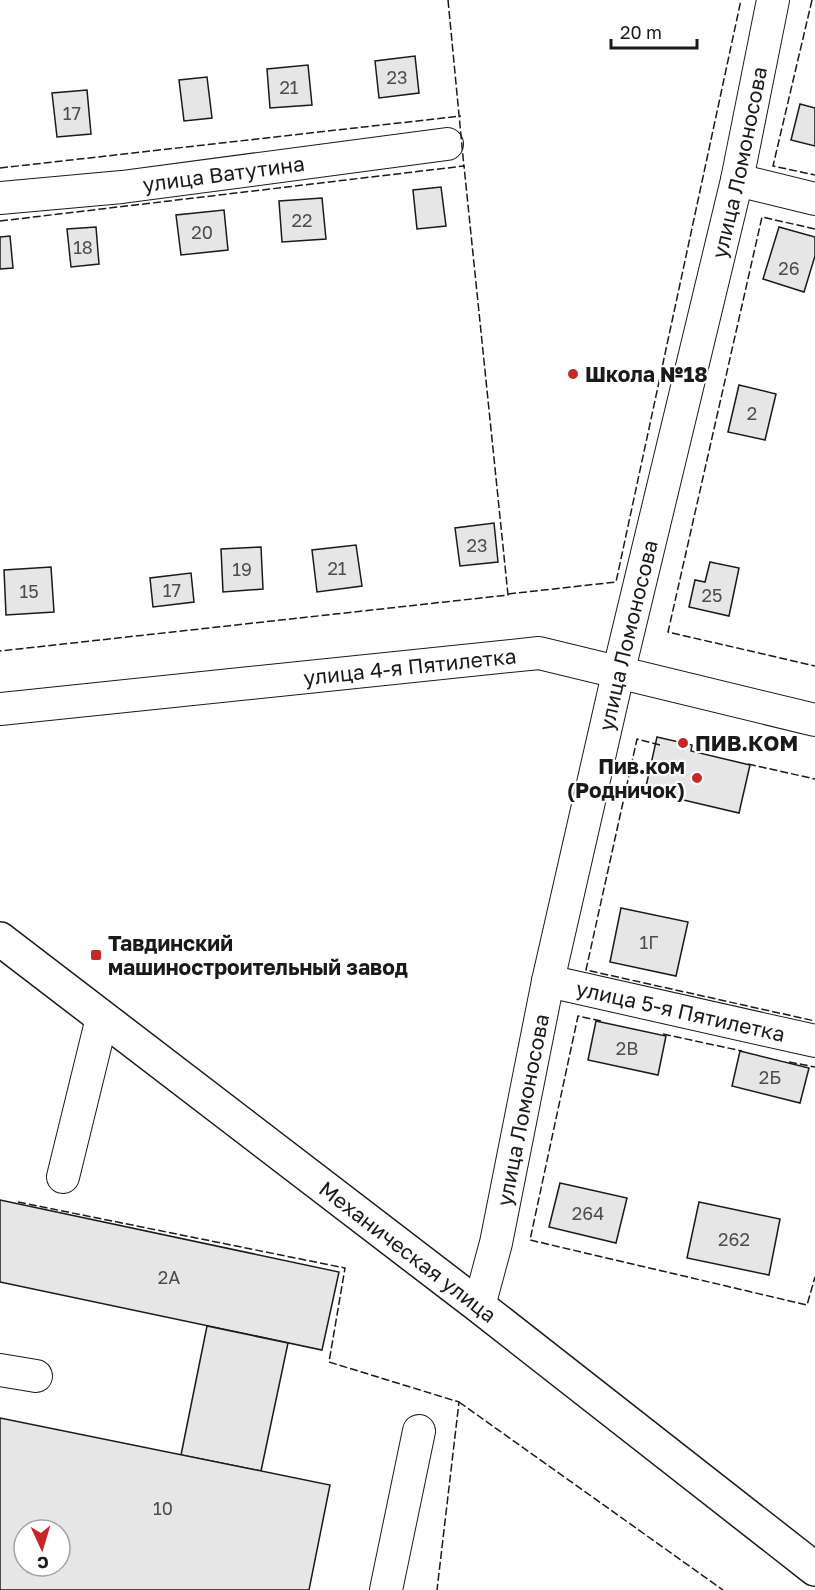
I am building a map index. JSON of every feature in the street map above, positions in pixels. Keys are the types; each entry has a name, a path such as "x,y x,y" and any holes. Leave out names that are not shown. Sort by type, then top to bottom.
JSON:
{"main road":[{"name":"Механическая улица","path":"0,939 479,1306 815,1569"}],"street":[{"name":"улица Ломоносова","path":"479,1306 495,1243 548,981 618,674 737,180 773,0"},
{"name":"улица Ватутина","path":"0,198 122,187 447,144"},
{"path":"737,180 815,199"},
{"name":"улица 4-я Пятилетка","path":"0,709 539,653 815,720"},
{"name":"улица 5-я Пятилетка","path":"548,981 815,1041"},
{"path":"63,1177 102,1018"},
{"path":"0,1370 36,1376"},
{"path":"386,1590 419,1431"}],"building":[{"path":"415,56 419,93 379,98 375,61"},
{"path":"308,65 312,105 270,108 267,69"},
{"path":"207,77 212,118 184,121 179,80"},
{"path":"87,90 91,134 57,137 52,93"},
{"path":"800,104 815,108 815,146 791,140"},
{"path":"441,187 446,226 417,229 413,190"},
{"path":"322,198 326,239 282,242 279,201"},
{"path":"224,210 228,250 181,255 176,215"},
{"path":"96,227 99,264 71,267 67,229"},
{"path":"779,227 815,237 815,256 804,292 763,279"},
{"path":"10,236 13,268 0,269 0,237"},
{"path":"739,385 776,394 765,440 728,432"},
{"path":"494,523 498,562 460,566 455,528"},
{"path":"356,545 362,586 317,592 312,550"},
{"path":"261,547 263,589 223,592 221,549"},
{"path":"710,562 739,568 729,616 689,607 695,580 705,582"},
{"path":"51,567 54,612 6,615 4,570"},
{"path":"191,573 194,602 153,607 150,578"},
{"name":"Пив.ком (Родничок)","path":"657,737 692,745 691,751 750,765 739,813 645,791"},
{"path":"621,908 688,922 676,976 610,962"},
{"path":"596,1021 666,1036 658,1075 588,1060"},
{"path":"740,1051 809,1068 800,1103 732,1086"},
{"path":"560,1183 627,1198 616,1243 549,1227"},
{"path":"0,1200 339,1272 322,1350 0,1282"},
{"path":"699,1202 780,1219 769,1275 687,1258"},
{"path":"207,1326 288,1343 261,1471 181,1455"},
{"path":"0,1418 330,1485 309,1590 0,1590"}],"fence":[{"path":"448,0 464,167"},
{"path":"508,594 616,582 741,0"},
{"path":"812,0 773,166 815,175"},
{"path":"0,168 461,116"},
{"path":"0,221 464,166 508,595 0,651"},
{"path":"815,229 762,217 668,632 815,666"},
{"path":"660,745 637,739 586,970 815,1021"},
{"path":"748,764 815,779"},
{"path":"601,1021 578,1016 530,1240 807,1305 815,1277"},
{"path":"663,1034 742,1051"},
{"path":"789,1062 815,1067"},
{"path":"18,1202 345,1268 329,1362 459,1402 437,1590"},
{"path":"459,1402 723,1590"}],"place":[{"name":"Школа №18","path":"573,374"},
{"name":"ПИВ.КОМ","path":"683,743"},
{"name":"Пив.ком (Родничок)","path":"697,778"},
{"name":"Тавдинский машиностроительный завод","path":"96,955"}]}
